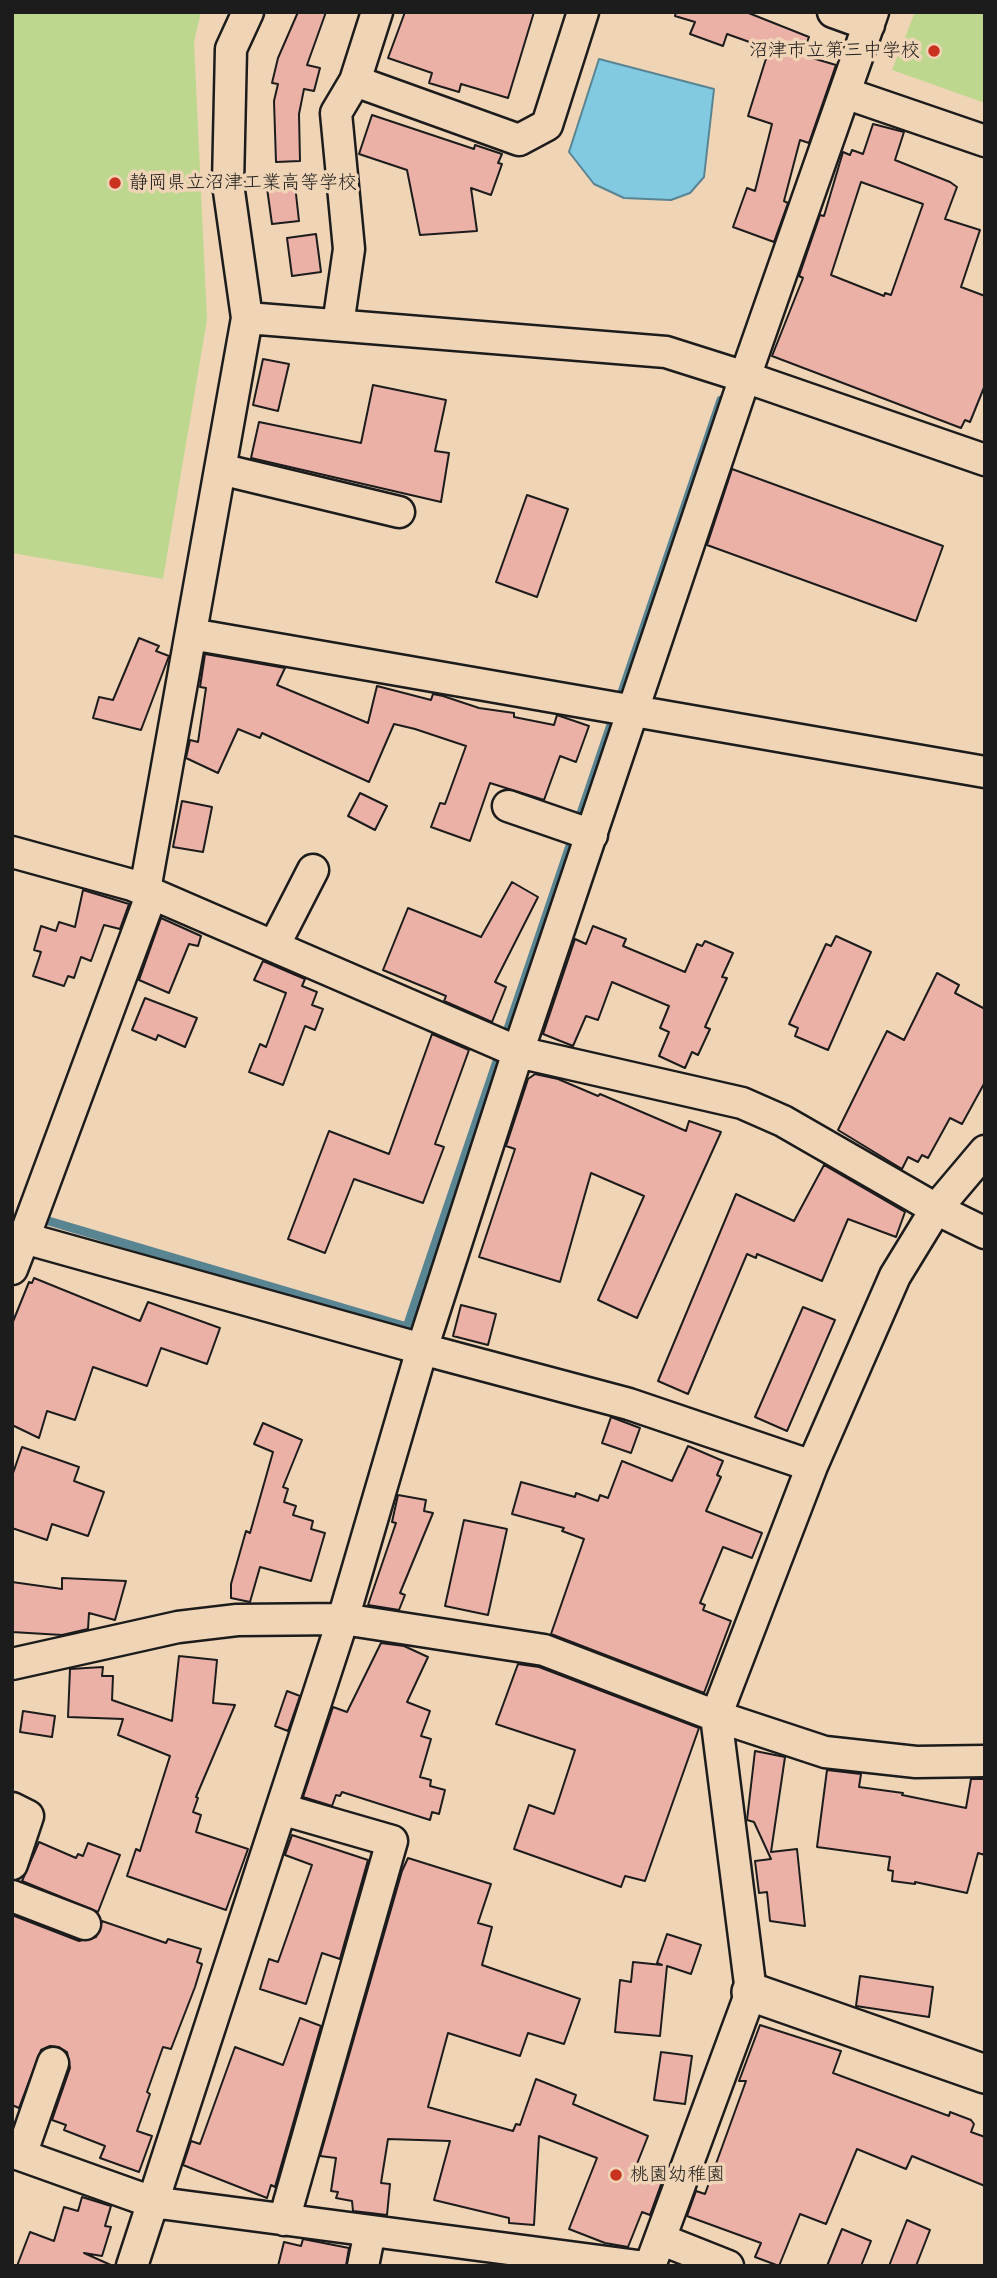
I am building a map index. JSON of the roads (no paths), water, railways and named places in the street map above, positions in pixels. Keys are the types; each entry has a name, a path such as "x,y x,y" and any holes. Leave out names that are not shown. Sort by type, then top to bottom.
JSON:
{"street":[{"path":"12,1269 149,892 247,318 228,184 230,49 248,12"},
{"path":"338,325 349,249 336,113 355,81 377,12"},
{"path":"355,81 519,140 547,125 583,12"},
{"path":"132,2266 343,1619 422,1349 518,1052 745,377 871,18 833,12"},
{"path":"845,93 985,141"},
{"path":"247,318 666,352 985,460"},
{"path":"220,469 398,512"},
{"path":"191,634 635,709 985,772"},
{"path":"508,806 592,835"},
{"path":"12,852 149,892 518,1052 742,1103 783,1121 936,1209 985,1233"},
{"path":"274,946 313,870"},
{"path":"728,2266 655,2253 751,1992 716,1716 812,1466 895,1276 936,1209 985,1150"},
{"path":"24,1238 629,1404 812,1466"},
{"path":"12,1664 178,1628 237,1620 343,1619 544,1650 716,1716 825,1752 893,1760 985,1761"},
{"path":"12,1808 28,1816 12,1864"},
{"path":"281,1809 392,1841 284,2220"},
{"path":"12,1896 85,1924"},
{"path":"751,1992 985,2074"},
{"path":"53,2063 17,2153 152,2202 638,2266"},
{"path":"363,2266 370,2231"}],"water":[{"path":"599,59 714,89 704,177 690,193 671,200 624,198 594,184 569,152"}],"waterway":[{"path":"35,1217 407,1327 721,400"}],"place":[{"name":"沼津市立第三中学校","path":"934,51"},
{"name":"静岡県立沼津工業高等学校","path":"115,183"},
{"name":"桃園幼稚園","path":"616,2175"}]}
